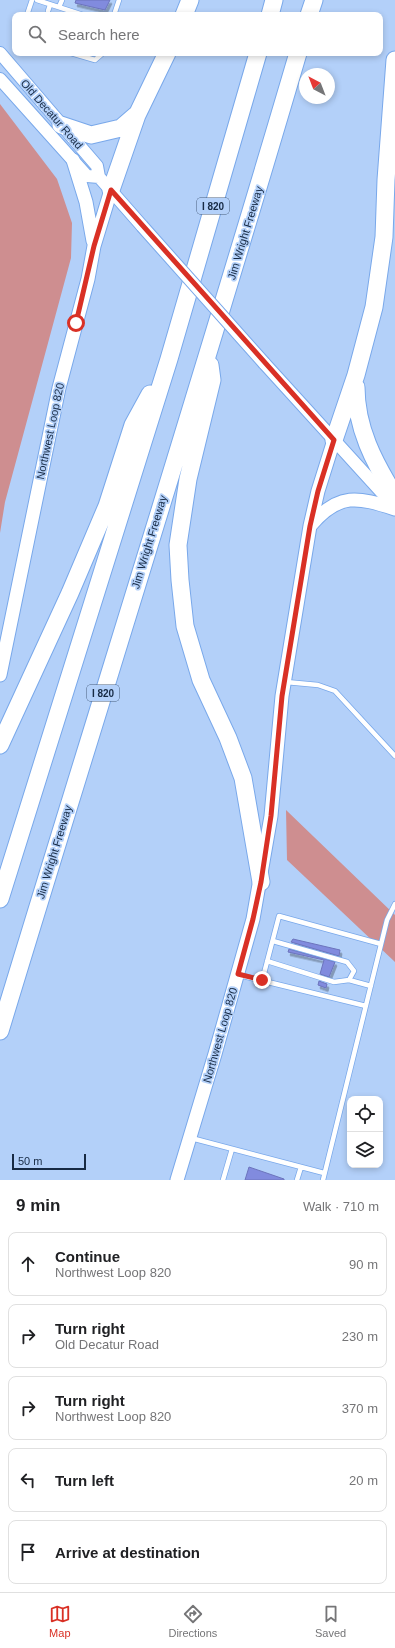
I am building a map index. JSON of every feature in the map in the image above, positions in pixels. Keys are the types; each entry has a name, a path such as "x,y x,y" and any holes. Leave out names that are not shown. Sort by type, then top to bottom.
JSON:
{"highway":[{"path":"185,12 190,0"},
{"path":"271,12 274,0"},
{"path":"310,12 314,0"},
{"path":"105,184 136,115 166,56"},
{"name":"I 820","path":"0,899 169,359 257,56"},
{"name":"Jim Wright Freeway","path":"0,1031 208,354 297,56"},
{"path":"334,440 356,375 374,307 384,237 386,180 395,60"},
{"path":"61,125 91,135 121,128 136,115"},
{"path":"208,354 212,380 188,479 178,545 180,580 185,626 201,680 228,738 243,778 261,882"},
{"path":"0,745 70,593 107,506 133,425 169,359"},
{"path":"356,375 357,412 362,430 369,449 395,496"}],"main road":[{"path":"72,160 86,202 94,246"},
{"name":"Northwest Loop 820","path":"0,675 59,388 88,278 105,184"},
{"name":"Northwest Loop 820","path":"177,1180 238,974 253,919 261,882 271,816 285,682 310,526 318,491 334,440"},
{"path":"310,526 322,512 331,505 350,500 368,500 395,508"}],"street":[{"name":"Old Decatur Road","path":"0,53 97,166 105,184 395,508"},
{"name":"Old Decatur Road","path":"0,79 87,176 105,184"}],"lane":[{"path":"28,12 32,0"},
{"path":"37,0 74,12"},
{"path":"59,7 62,0"},
{"path":"115,12 119,0"},
{"path":"48,11 50,5"},
{"path":"85,56 95,60 100,56"},
{"path":"285,682 318,685 335,691 395,756"},
{"path":"323,1180 387,920 395,904"},
{"path":"262,980 279,916 381,944"},
{"path":"273,941 348,962 354,971 349,980"},
{"path":"268,961 334,982 349,980 371,986"},
{"path":"238,974 366,1006"},
{"path":"190,1138 324,1173"},
{"path":"223,1180 232,1149"},
{"path":"297,1180 301,1167"}],"shaded area":[{"path":"0,104 57,179 72,223 71,258 5,502 0,533"},
{"path":"286,810 395,915 395,962 287,860"}],"building":[{"path":"76,0 110,0 105,10 75,3"},
{"path":"293,939 340,950 339,956 291,942"},
{"path":"289,949 335,962 329,977 320,974 324,960 288,952"},
{"path":"319,981 327,984 326,988 318,985"},
{"path":"249,1167 284,1179 284,1180 245,1180"}],"route":[{"path":"76,323 88,278 94,246 111,190 334,440 318,491 310,526 282,696 271,816 261,882 253,919 238,974 262,980"}]}
